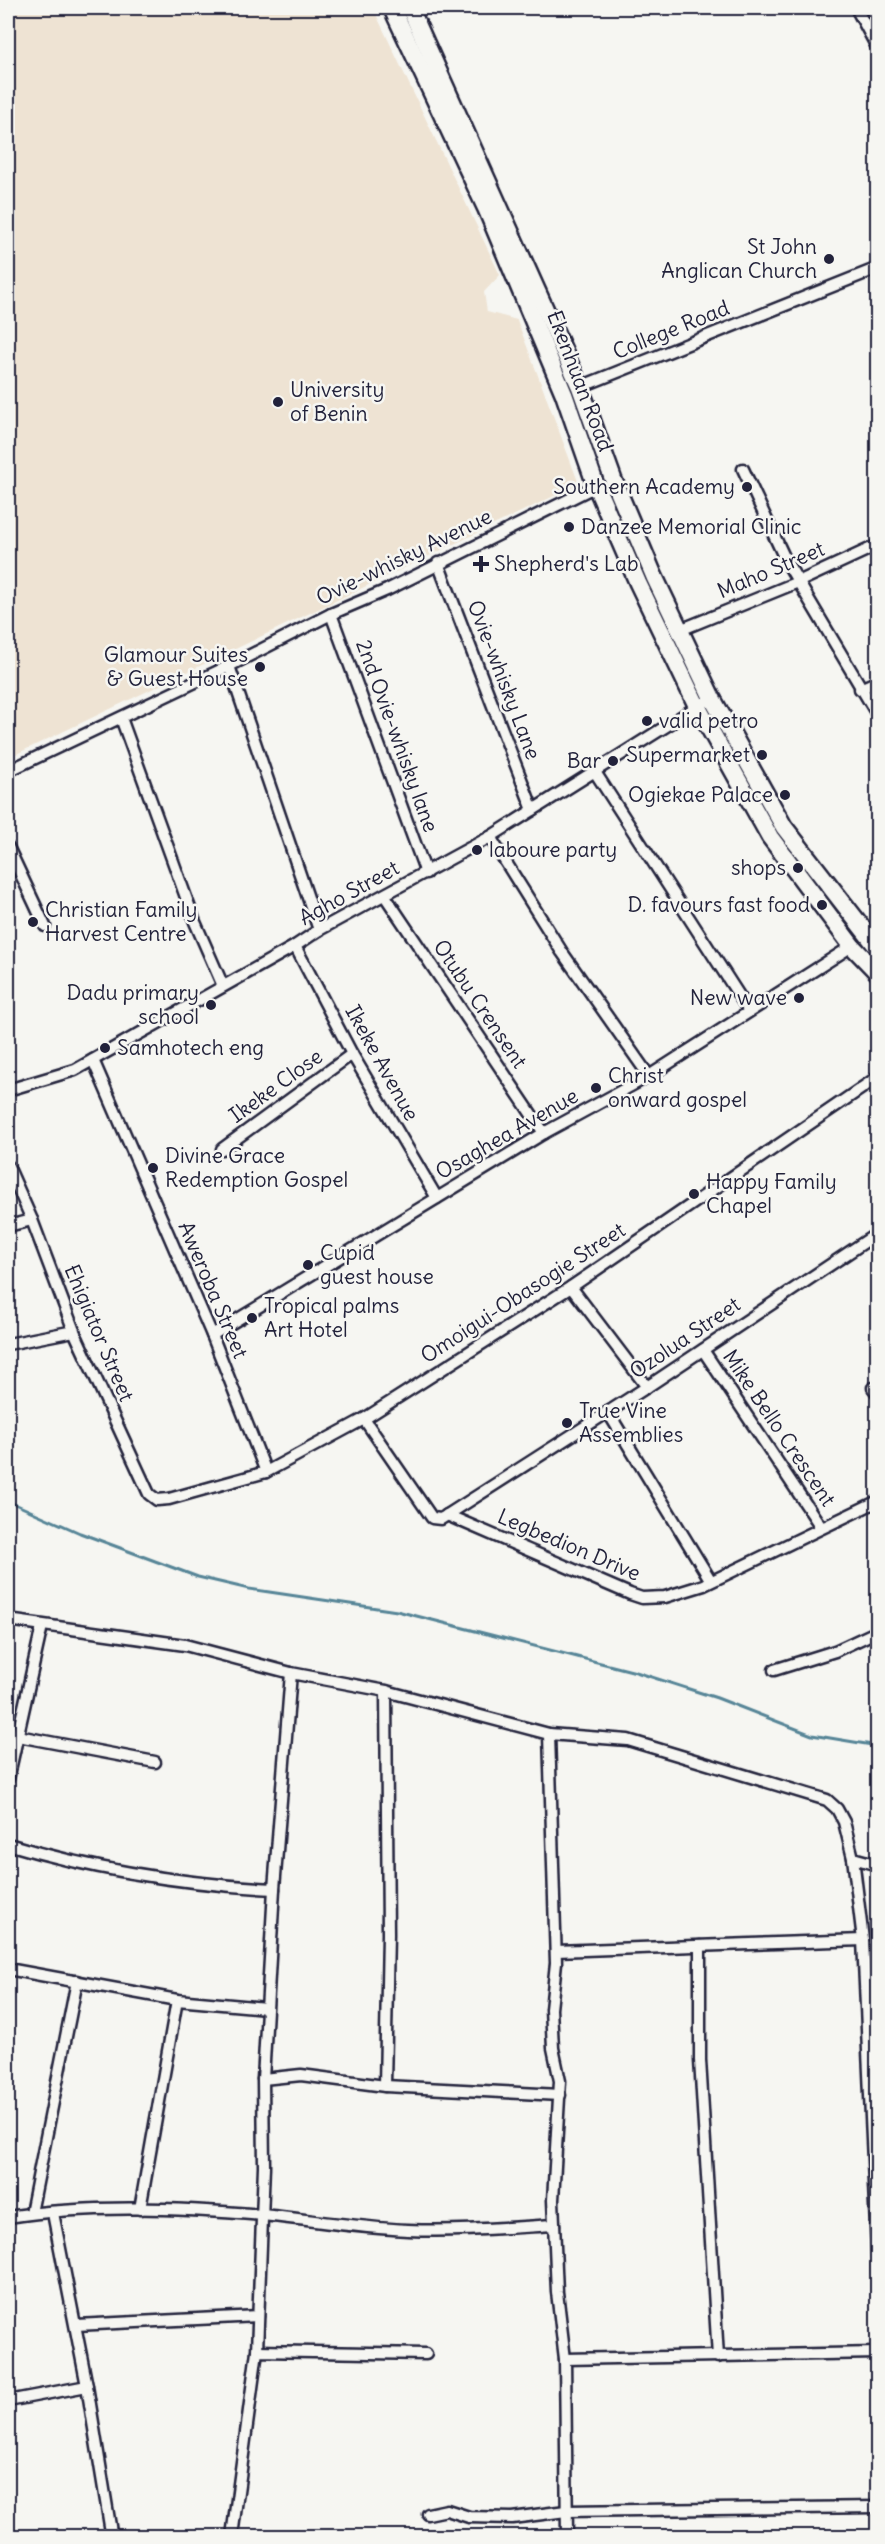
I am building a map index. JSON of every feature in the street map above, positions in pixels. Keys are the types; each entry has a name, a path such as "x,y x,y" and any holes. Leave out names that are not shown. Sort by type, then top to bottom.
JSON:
{"main road":[{"name":"Ekenhuan Road","path":"392,8 490,219 564,394 596,486 638,583 697,706 770,837 852,946 878,973"},
{"name":"Ekenhuan Road","path":"410,8 580,387 612,479 712,698 784,827 878,948"}],"street":[{"path":"856,8 878,49"},
{"name":"College Road","path":"580,387 878,268"},
{"path":"743,469 798,582 878,716"},
{"name":"Ovie-whisky Avenue","path":"8,771 230,666 331,614 387,590 596,486"},
{"name":"Maho Street","path":"680,630 798,582 878,545"},
{"name":"Ovie-whisky Lane","path":"438,563 533,810"},
{"name":"2nd Ovie-whisky lane","path":"331,614 426,873"},
{"path":"230,666 319,930"},
{"path":"860,689 878,681"},
{"name":"Agho Street","path":"8,1090 75,1070 93,1060 295,946 319,930 490,837 712,698"},
{"path":"121,718 195,922 223,986"},
{"path":"595,772 749,1011"},
{"path":"490,837 562,952 649,1076"},
{"path":"8,847 45,926"},
{"name":"Otubu Crensent","path":"385,896 544,1133"},
{"name":"Ikeke Avenue","path":"295,946 352,1054 436,1197"},
{"name":"Osaghea Avenue","path":"212,1335 436,1197 544,1133 649,1076 852,946"},
{"name":"Ikeke Close","path":"222,1149 352,1054"},
{"name":"Aweroba Street","path":"93,1060 212,1335 266,1472"},
{"name":"Omoigui-Obasogie Street","path":"169,1499 266,1472 364,1419 571,1287 878,1077"},
{"name":"Ehigiator Street","path":"8,1166 32,1220 74,1331 149,1494 157,1500 169,1499"},
{"path":"8,1226 32,1220"},
{"name":"Ozolua Street","path":"447,1515 704,1350 878,1233"},
{"path":"571,1287 647,1387"},
{"path":"8,1344 74,1331"},
{"name":"Mike Bello Crescent","path":"704,1350 821,1527"},
{"path":"608,1412 711,1581"},
{"path":"364,1419 432,1518 441,1519 447,1515"},
{"name":"Legbedion Drive","path":"447,1515 642,1598 665,1597 711,1581 878,1501"},
{"path":"8,1620 185,1645 291,1673 386,1690 549,1734 628,1740 827,1800 837,1809 844,1822 853,1858 863,1940 874,2119 878,2273"},
{"path":"8,1779 42,1626"},
{"path":"774,1670 835,1651 878,1631"},
{"path":"232,2536 257,2352 264,2166 262,2079 291,1673"},
{"path":"385,2086 388,1934 386,1690"},
{"path":"549,1734 555,1951 551,2010 553,2048 560,2081 553,2200 557,2292 566,2359 567,2536"},
{"path":"18,1736 155,1762"},
{"path":"8,1844 53,1858 129,1873 213,1886 274,1889"},
{"path":"853,1858 878,1865"},
{"path":"555,1951 863,1940"},
{"path":"700,1946 700,2060 718,2357"},
{"path":"8,1969 177,2000 266,2008"},
{"path":"31,2213 77,1981"},
{"path":"140,2209 177,2000"},
{"path":"262,2079 301,2075 385,2086 560,2095"},
{"path":"8,2217 31,2213 140,2209 261,2215 406,2230 450,2231 554,2225"},
{"path":"53,2213 87,2386 111,2532 109,2536"},
{"path":"76,2325 258,2316"},
{"path":"257,2352 426,2354"},
{"path":"566,2359 878,2353"},
{"path":"8,2401 87,2386"},
{"path":"428,2514 447,2510 469,2517 512,2518 566,2511 878,2506"}],"shaded area":[{"name":"University of Benin","path":"8,8 373,8 500,275 484,292 487,312 517,320 579,484 8,758"}],"waterway":[{"path":"8,1501 80,1533 198,1577 249,1589 397,1611 636,1672 717,1698 812,1735 878,1746"}],"place":[{"name":"St John Anglican Church","path":"829,259"},
{"name":"University of Benin","path":"278,402"},
{"name":"Southern Academy","path":"747,487"},
{"name":"Danzee Memorial Clinic","path":"569,527"},
{"name":"Shepherd's Lab","path":"481,564"},
{"name":"Glamour Suites & Guest House","path":"260,667"},
{"name":"valid petro","path":"647,721"},
{"name":"Supermarket","path":"762,755"},
{"name":"Bar","path":"613,761"},
{"name":"Ogiekae Palace","path":"785,795"},
{"name":"laboure party","path":"477,850"},
{"name":"shops","path":"798,868"},
{"name":"D. favours fast food","path":"822,905"},
{"name":"Christian Family Harvest Centre","path":"33,922"},
{"name":"New wave","path":"799,998"},
{"name":"Dadu primary school","path":"211,1005"},
{"name":"Samhotech eng","path":"105,1048"},
{"name":"Christ onward gospel","path":"596,1088"},
{"name":"Divine Grace Redemption Gospel","path":"153,1168"},
{"name":"Happy Family Chapel","path":"694,1194"},
{"name":"Cupid guest house","path":"308,1265"},
{"name":"Tropical palms Art Hotel","path":"252,1318"},
{"name":"True Vine Assemblies","path":"567,1423"}]}
